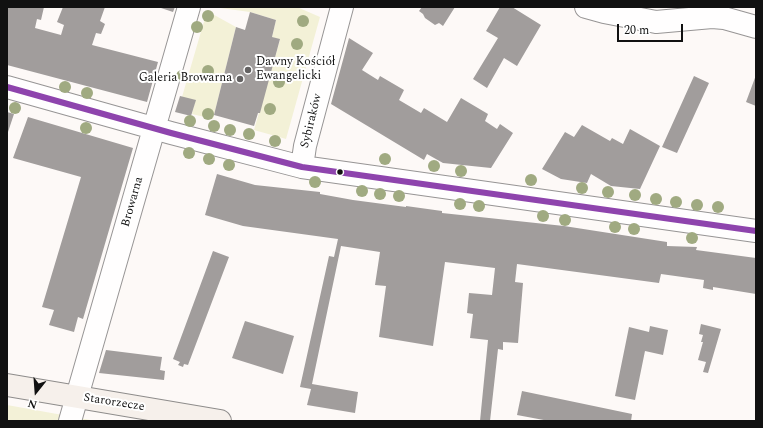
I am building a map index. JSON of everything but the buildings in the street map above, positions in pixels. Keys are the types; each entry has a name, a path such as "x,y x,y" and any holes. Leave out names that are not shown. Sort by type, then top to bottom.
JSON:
{"street":[{"name":"Browarna","path":"70,421 78,398 189,7"},
{"name":"Sybiraków","path":"302,167 305,146 342,7"},
{"path":"586,7 656,22 712,16 756,27"},
{"path":"7,87 302,167 756,231"},
{"name":"Starorzecze","path":"7,385 220,421"}],"shaded area":[{"path":"213,7 297,7 320,17 286,139 254,130 280,40 272,37 276,20 250,12"},
{"path":"207,11 236,27 213,119 192,114 195,101 182,97"},
{"path":"7,405 96,421 7,421"}],"transit line":[{"path":"7,87 171,133 302,167 756,231"}],"place":[{"name":"Dawny Kościół Ewangelicki","path":"248,70"},
{"name":"Galeria Browarna","path":"240,79"}]}
